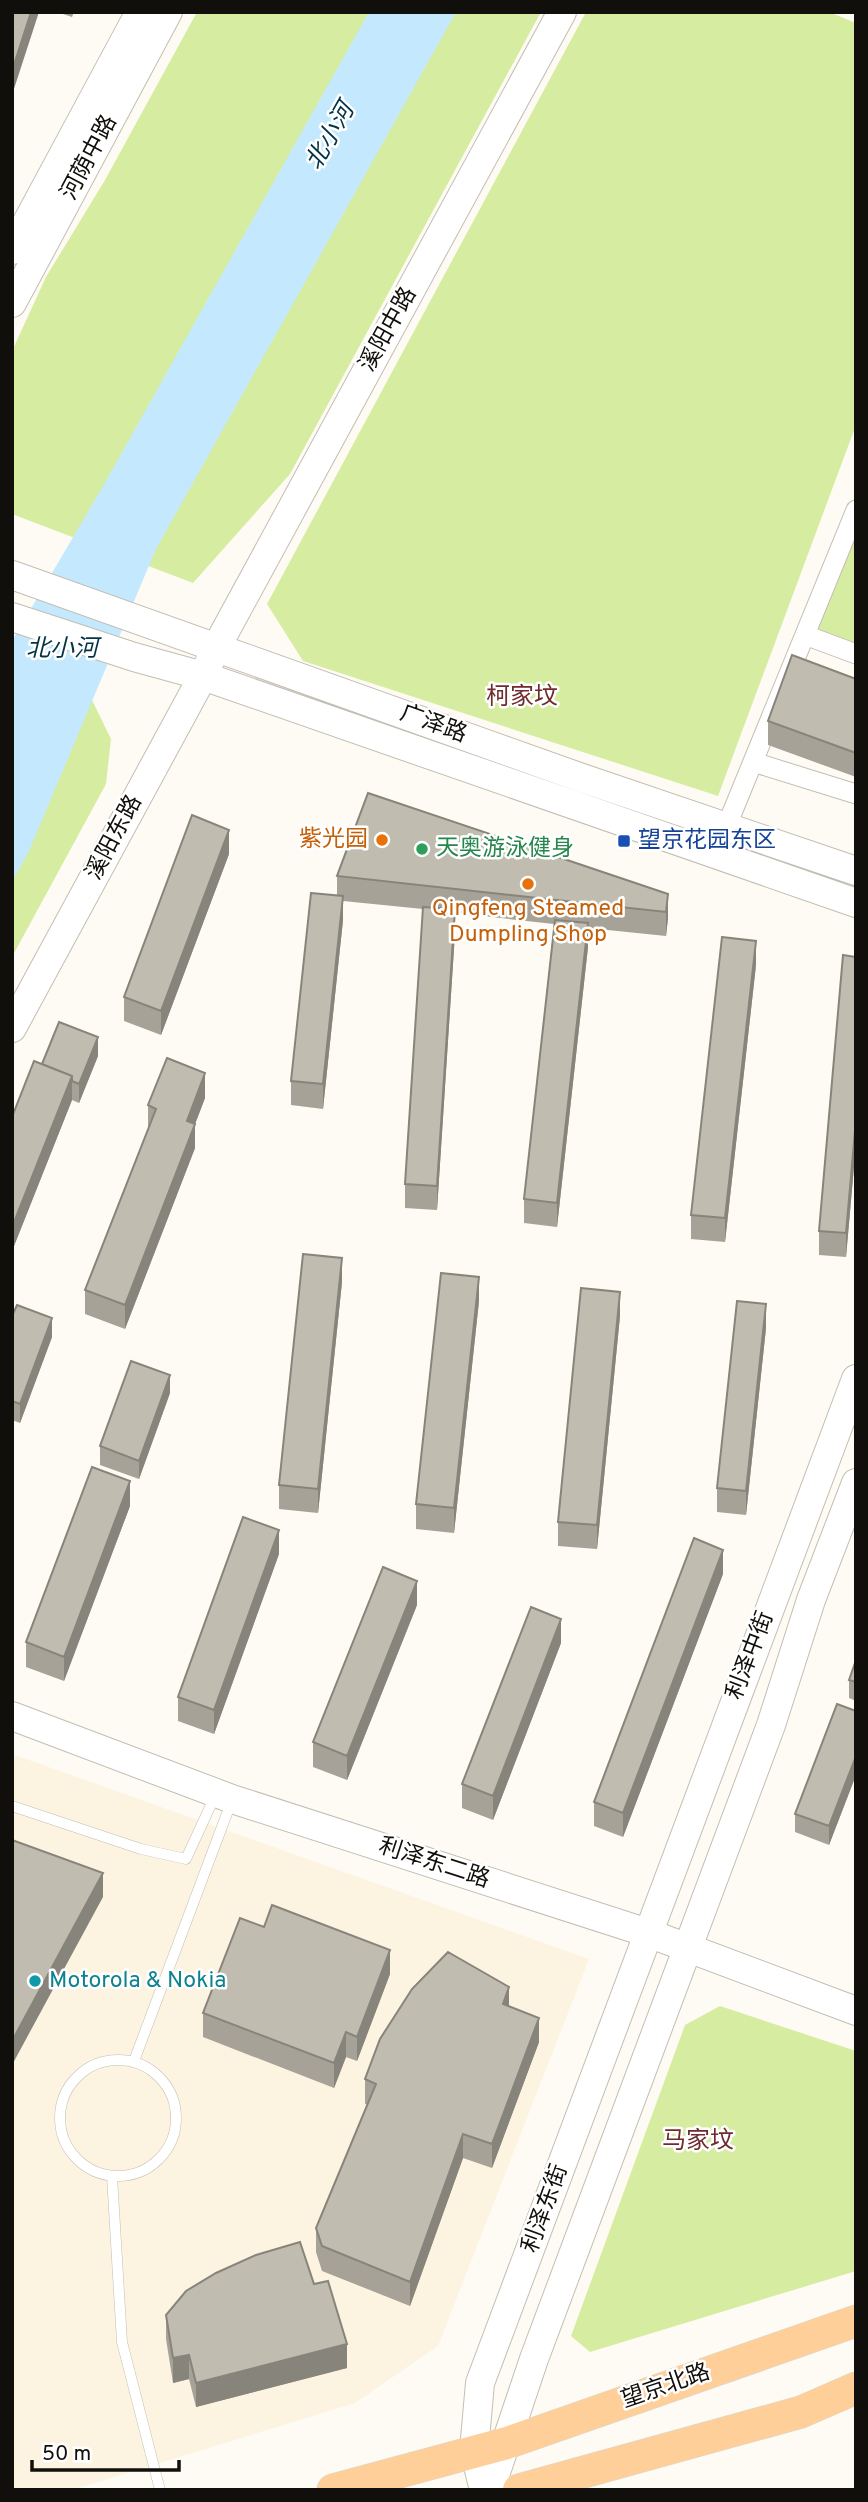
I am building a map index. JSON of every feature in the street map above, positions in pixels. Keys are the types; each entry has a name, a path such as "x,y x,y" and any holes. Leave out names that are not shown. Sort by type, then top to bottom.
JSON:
{"main road":[{"name":"望京北路","path":"333,2490 507,2443 856,2321"},
{"path":"519,2490 801,2412 856,2388"}],"street":[{"name":"河荫中路","path":"12,250 141,12"},
{"name":"河荫中路","path":"12,303 168,12"},
{"name":"溪阳中路","path":"216,648 562,12"},
{"path":"721,840 856,510"},
{"name":"广泽路","path":"12,575 216,648 721,840 856,903"},
{"name":"广泽路","path":"12,617 721,840 856,871"},
{"path":"805,635 856,654"},
{"name":"溪阳东路","path":"12,1028 216,648"},
{"path":"753,762 856,794"},
{"name":"利泽中街","path":"648,1933 856,1379"},
{"name":"利泽中街","path":"688,1948 771,1725 811,1600 856,1483"},
{"name":"利泽东二路","path":"12,1716 225,1796 648,1933 856,2011"},
{"name":"利泽东街","path":"484,2490 474,2451 480,2384 648,1933"},
{"name":"利泽东街","path":"490,2490 534,2359 688,1948"}],"lane":[{"path":"12,1806 141,1849 186,1859 225,1796"},
{"path":"134,2062 225,1796"},
{"path":"115,2060 134,2062 151,2070 165,2083 174,2100 176,2119 173,2138 163,2155 149,2168 131,2175 112,2176 93,2171 78,2160 66,2145 60,2126 61,2107 68,2089 80,2074 96,2064 115,2060"},
{"path":"112,2176 122,2342 160,2490"}],"shaded area":[{"path":"12,1754 589,1959 438,2346 355,2403 72,2490 12,2490"}],"green space":[{"path":"197,12 541,12 290,474 193,583 12,514 12,351 46,277 105,180"},
{"path":"586,12 829,12 856,23 856,425 718,796 303,661 267,604"},
{"path":"856,524 856,651 810,634"},
{"path":"12,670 92,700 111,739 106,784 12,957"},
{"path":"720,2006 856,2051 856,2271 590,2352 571,2336 685,2025"}],"water":[{"name":"北小河","path":"369,12 456,12 156,549 29,851 12,882 12,641 102,488"}],"building":[{"path":"12,12 31,12 12,71"},
{"path":"792,655 856,679 856,753 768,721"},
{"path":"368,793 668,894 666,912 337,876"},
{"path":"192,815 229,830 161,1011 124,997"},
{"path":"311,893 343,896 323,1084 291,1081"},
{"path":"423,907 455,909 437,1186 405,1184"},
{"path":"555,920 588,923 557,1203 524,1199"},
{"path":"722,937 756,941 725,1218 691,1215"},
{"path":"843,955 856,957 856,1119 846,1233 819,1231"},
{"path":"59,1022 98,1037 79,1084 72,1081 72,1076 42,1064"},
{"path":"167,1058 205,1073 187,1121 195,1124 125,1305 85,1290 156,1109 148,1105"},
{"path":"34,1061 72,1076 12,1227 12,1117"},
{"path":"303,1254 342,1258 318,1489 279,1485"},
{"path":"441,1273 479,1277 454,1508 416,1504"},
{"path":"581,1288 620,1292 597,1525 558,1522"},
{"path":"737,1301 766,1304 746,1491 717,1488"},
{"path":"17,1305 52,1318 20,1404 12,1401 12,1316"},
{"path":"131,1361 170,1375 139,1461 100,1446"},
{"path":"92,1467 130,1481 64,1657 26,1642"},
{"path":"243,1517 279,1530 214,1710 178,1697"},
{"path":"694,1538 723,1550 623,1813 594,1802"},
{"path":"383,1567 417,1581 347,1756 313,1742"},
{"path":"531,1607 561,1619 493,1796 462,1784"},
{"path":"856,1660 856,1682 849,1680"},
{"path":"837,1704 856,1711 856,1756 829,1826 795,1814"},
{"name":"Motorola & Nokia","path":"12,1840 103,1873 12,2041"},
{"path":"272,1905 390,1950 357,2037 346,2032 334,2063 203,2013 240,1918 264,1927"},
{"path":"448,1952 509,1987 503,2004 539,2018 492,2144 463,2134 410,2282 322,2246 316,2228 376,2084 365,2079 380,2039 412,1989"},
{"path":"300,2242 314,2284 328,2281 347,2344 196,2383 189,2355 173,2358 166,2315 186,2291 216,2273 256,2255"}],"place":[{"name":"紫光园","path":"382,840"},
{"name":"望京花园东区","path":"624,841"},
{"name":"天奥游泳健身","path":"422,849"},
{"name":"Qingfeng Steamed Dumpling Shop","path":"528,884"},
{"name":"Motorola & Nokia","path":"35,1981"}],"district":[{"name":"柯家坟","path":"522,698"},
{"name":"马家坟","path":"698,2142"}]}
